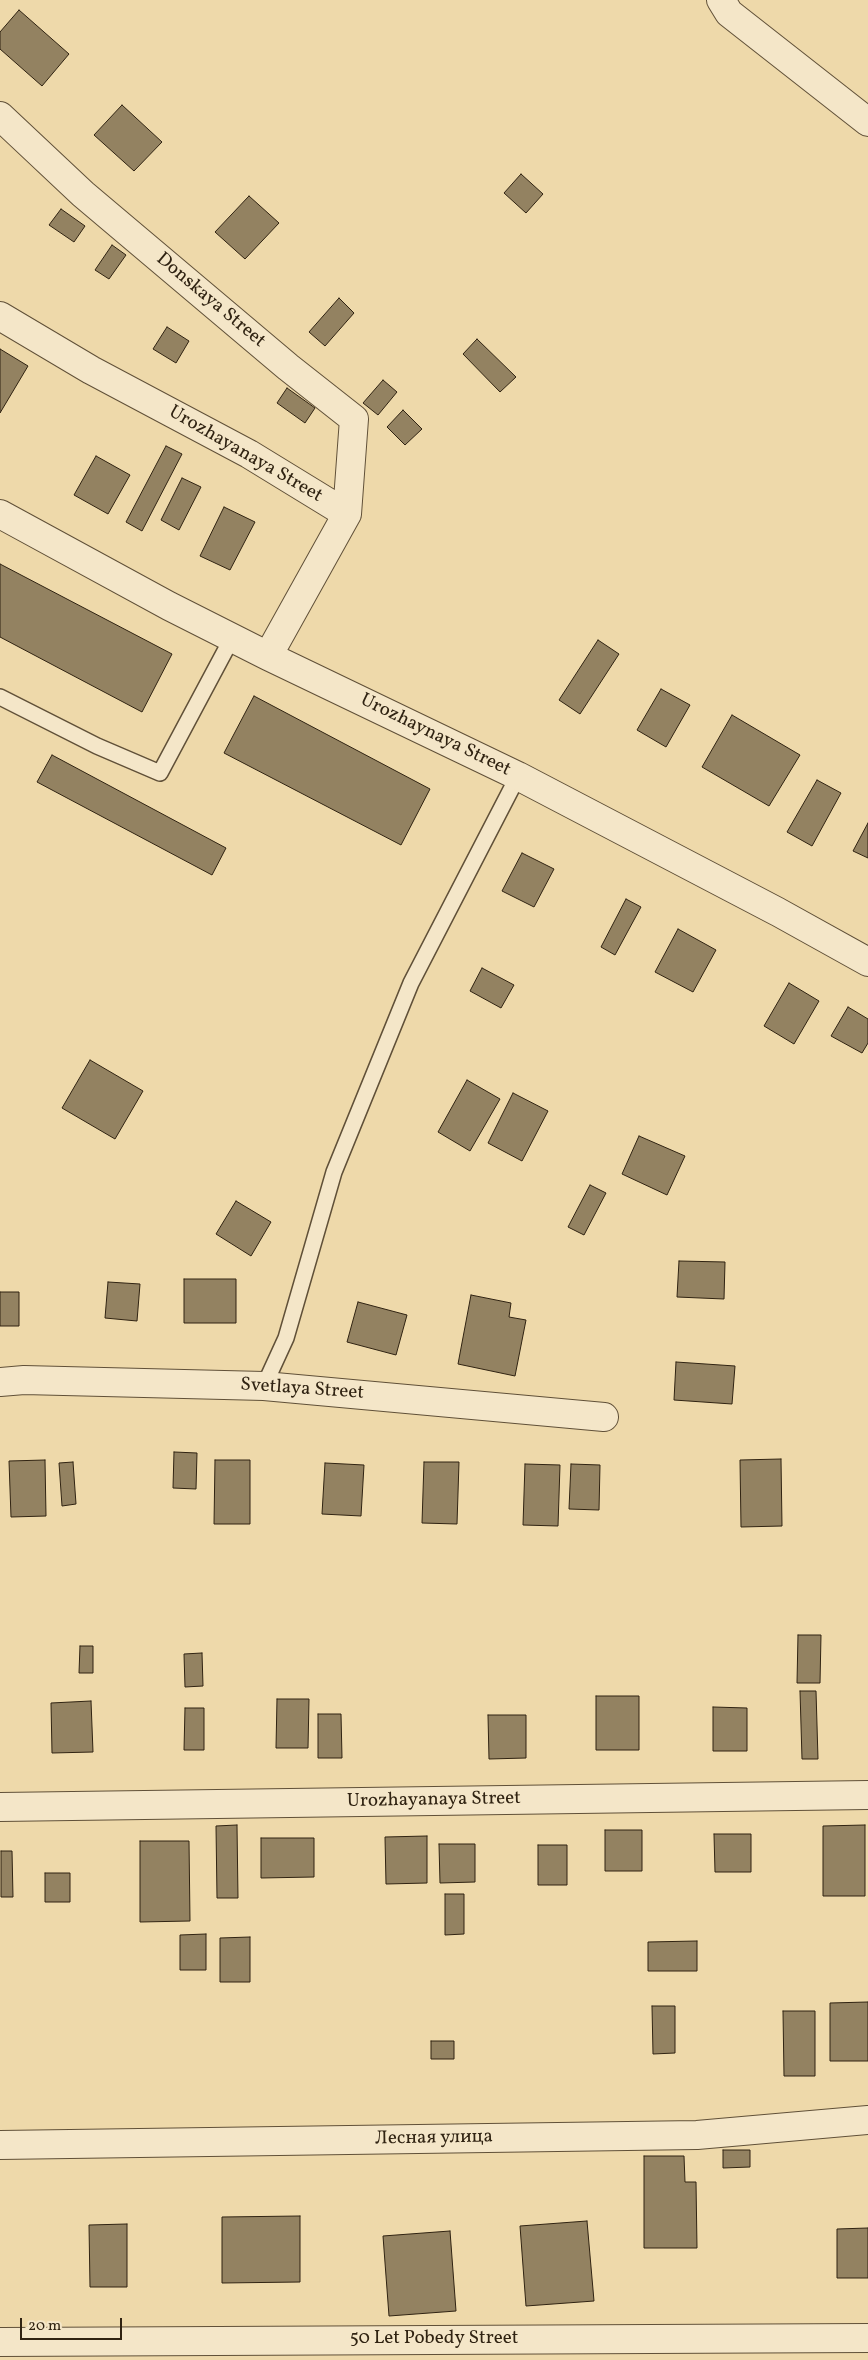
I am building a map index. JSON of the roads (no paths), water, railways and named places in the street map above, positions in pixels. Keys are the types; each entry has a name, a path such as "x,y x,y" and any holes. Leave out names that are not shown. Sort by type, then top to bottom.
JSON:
{"street":[{"path":"720,0 729,13 868,122"},
{"name":"Donskaya Street","path":"0,116 90,200 288,367 354,419 347,514"},
{"name":"Urozhayanaya Street","path":"0,316 91,370 249,454 347,514"},
{"name":"Urozhaynaya Street","path":"0,514 232,638 518,776 778,912 868,962"},
{"path":"268,656 347,514"},
{"name":"Svetlaya Street","path":"0,1382 24,1380 264,1386 604,1417"},
{"name":"Urozhayanaya Street","path":"0,1806 868,1795"},
{"name":"Лесная улица","path":"0,2145 697,2135 868,2120"},
{"name":"50 Let Pobedy Street","path":"0,2342 868,2338"}],"lane":[{"path":"0,697 97,746 160,773 232,638"},
{"path":"264,1386 286,1338 334,1172 407,992 518,776"}]}
